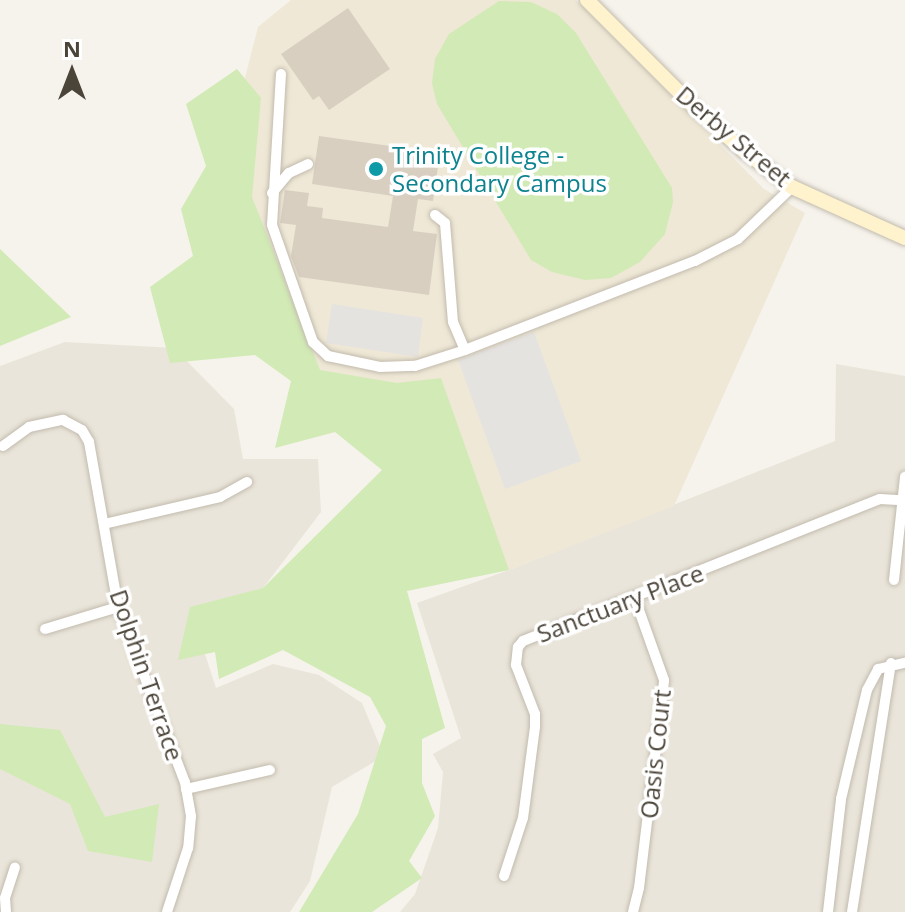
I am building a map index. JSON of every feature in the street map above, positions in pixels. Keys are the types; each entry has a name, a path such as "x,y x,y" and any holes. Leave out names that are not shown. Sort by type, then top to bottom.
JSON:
{"main road":[{"name":"Derby Street","path":"587,0 699,112 792,187 905,238"}],"street":[{"path":"281,74 272,193 275,239 313,342 328,356 380,367 415,366 465,350 695,261 738,239 792,187"},
{"path":"272,193 289,173 308,164"},
{"path":"435,215 445,223 453,322 465,350"},
{"name":"Dolphin Terrace","path":"3,446 29,427 63,420 82,430 89,442 118,607 186,789 191,816 188,848 167,912"},
{"path":"894,580 905,477"},
{"path":"104,524 220,497 247,482"},
{"name":"Sanctuary Place","path":"504,876 523,818 535,727 533,708 516,665 518,647 530,636 635,599 880,499 902,500"},
{"name":"Oasis Court","path":"633,912 640,880 664,680 635,599"},
{"path":"45,629 118,607"},
{"path":"828,912 841,799 873,676 891,663 905,663"},
{"path":"852,912 891,663"},
{"path":"186,789 270,770"},
{"path":"6,912 5,898 15,868"}],"shaded area":[{"path":"291,0 576,0 764,189 805,213 674,506 509,570 306,370 225,156 258,27"},
{"path":"332,304 423,318 418,357 326,343"},
{"path":"534,332 581,461 505,489 458,360"},
{"path":"65,342 174,348 234,409 243,459 318,459 321,512 263,588 190,608 216,688 273,664 319,675 362,703 384,756 332,787 310,881 290,912 0,912 0,366"},
{"path":"836,364 905,376 905,912 400,912 415,894 438,828 443,772 433,754 461,738 417,603 509,570 835,441"}],"green space":[{"path":"499,1 531,2 557,14 576,33 672,188 673,202 665,234 640,262 611,278 585,280 552,272 531,260 437,104 432,83 435,59 449,34"},
{"path":"237,69 261,98 252,197 320,370 397,383 441,378 509,570 407,591 445,728 422,739 422,783 435,816 409,861 422,878 372,912 299,912 358,814 386,726 370,697 283,650 219,679 215,652 178,660 190,607 263,588 382,470 335,432 275,448 291,381 255,355 170,363 150,287 193,256 181,209 206,166 186,104"},
{"path":"0,249 71,317 0,346"},
{"path":"0,724 60,730 105,817 159,804 152,862 88,851 70,804 0,769"}],"building":[{"path":"348,8 390,69 329,110 319,96 313,100 281,54"},
{"path":"319,136 440,153 433,201 418,199 413,231 437,234 429,295 299,277 291,256 296,225 280,223 285,190 309,193 307,206 323,208 322,218 388,227 393,196 312,184"}],"place":[{"name":"Trinity College - Secondary Campus","path":"376,169"}]}
